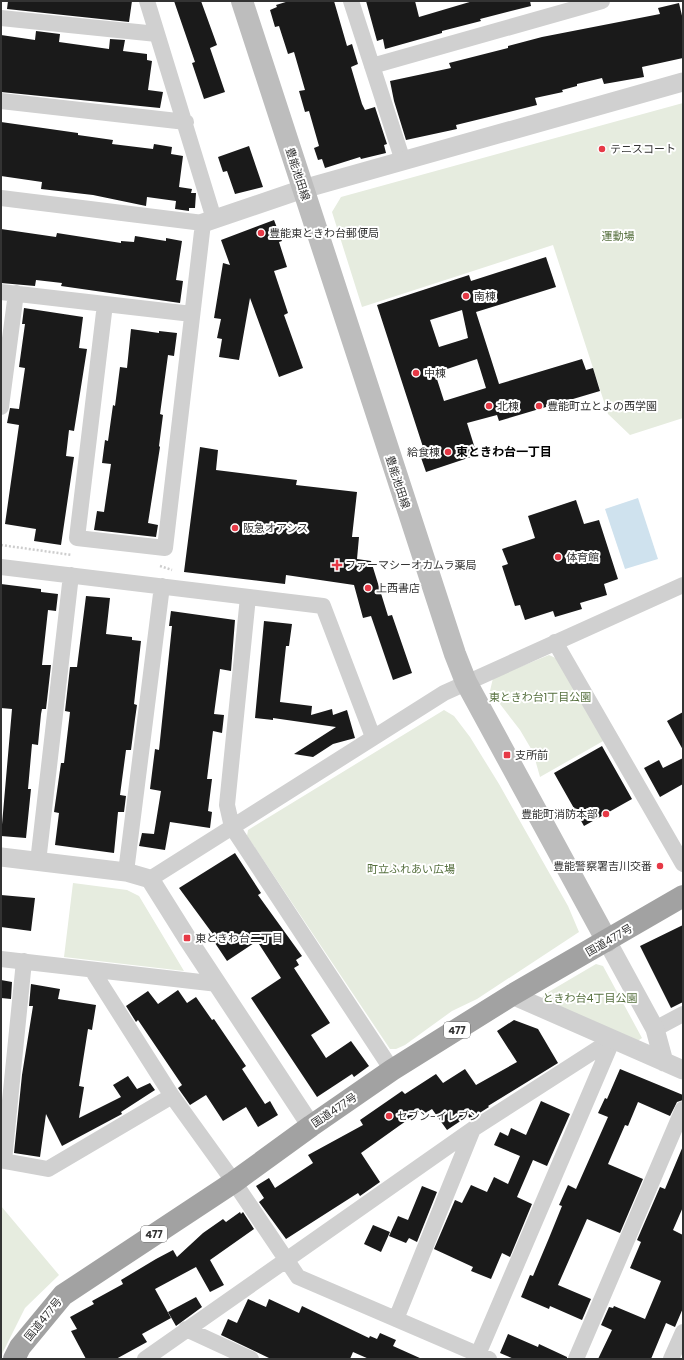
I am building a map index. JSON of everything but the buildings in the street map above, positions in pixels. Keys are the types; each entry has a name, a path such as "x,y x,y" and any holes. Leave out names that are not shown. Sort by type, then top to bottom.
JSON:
{"highway":[{"name":"国道477号","path":"14,1359 20,1347 63,1295 234,1182 392,1070 512,995 683,896"}],"main road":[{"name":"豊能池田線","path":"242,1 454,654 466,682 607,941"}],"street":[{"path":"104,304 78,538 165,548 192,314 209,221 186,122 147,1"},
{"path":"351,1 403,161"},
{"path":"372,66 602,1"},
{"path":"1,18 157,34"},
{"path":"1,198 209,221 302,189 683,82"},
{"path":"1,101 186,122"},
{"path":"1,407 9,292 192,314"},
{"path":"1,567 323,606 373,738"},
{"path":"38,862 71,575"},
{"path":"150,879 444,693 683,584"},
{"path":"126,872 162,586"},
{"path":"248,597 227,805 232,827 392,1070"},
{"path":"555,642 683,864"},
{"path":"1,857 126,872 150,879 311,1126"},
{"path":"607,941 655,1029 664,1062"},
{"path":"1,959 218,984"},
{"path":"24,961 3,1162 48,1169 172,1096"},
{"path":"92,970 172,1096 234,1182 298,1277 481,1357 613,1040"},
{"path":"512,995 683,1070"},
{"path":"655,1029 683,1014"},
{"path":"145,1359 473,1129 613,1040"},
{"path":"576,1359 683,1109"},
{"path":"396,1319 473,1129"},
{"path":"186,1329 251,1359"},
{"path":"671,1359 683,1332"}],"path":[{"path":"1,545 76,555"},
{"path":"159,566 165,566 174,571"}],"green space":[{"name":"運動場","path":"683,103 683,418 630,435 608,414 553,245 362,307 332,212 341,197"},
{"name":"東ときわ台1丁目公園","path":"549,655 560,660 605,740 540,777 533,752 520,730 490,691 493,678"},
{"name":"町立ふれあい広場","path":"444,710 454,716 470,737 499,784 568,906 579,932 477,999 452,1011 405,1045 396,1049 390,1049 247,836 248,830"},
{"path":"73,883 127,890 139,896 184,971 64,957"},
{"name":"ときわ台4丁目公園","path":"596,964 603,966 642,1038 633,1044 542,998 545,994"},
{"path":"1,1206 59,1275 25,1308 1,1356"}],"water":[{"path":"638,498 658,559 625,569 605,509"}],"place":[{"name":"テニスコート","path":"602,149"},
{"name":"豊能東ときわ台郵便局","path":"261,233"},
{"name":"南棟","path":"466,296"},
{"name":"中棟","path":"416,373"},
{"name":"北棟","path":"489,406"},
{"name":"豊能町立とよの西学園","path":"539,406"},
{"name":"給食棟","path":"448,452"},
{"name":"阪急オアシス","path":"235,528"},
{"name":"体育館","path":"558,557"},
{"name":"ファーマシーオカムラ薬局","path":"337,565"},
{"name":"上西書店","path":"368,588"},
{"name":"支所前","path":"507,755"},
{"name":"豊能町消防本部","path":"606,814"},
{"name":"豊能警察署吉川交番","path":"660,866"},
{"name":"東ときわ台二丁目","path":"187,938"},
{"name":"セブン-イレブン","path":"389,1116"}],"district":[{"name":"東ときわ台一丁目","path":"504,452"}]}
